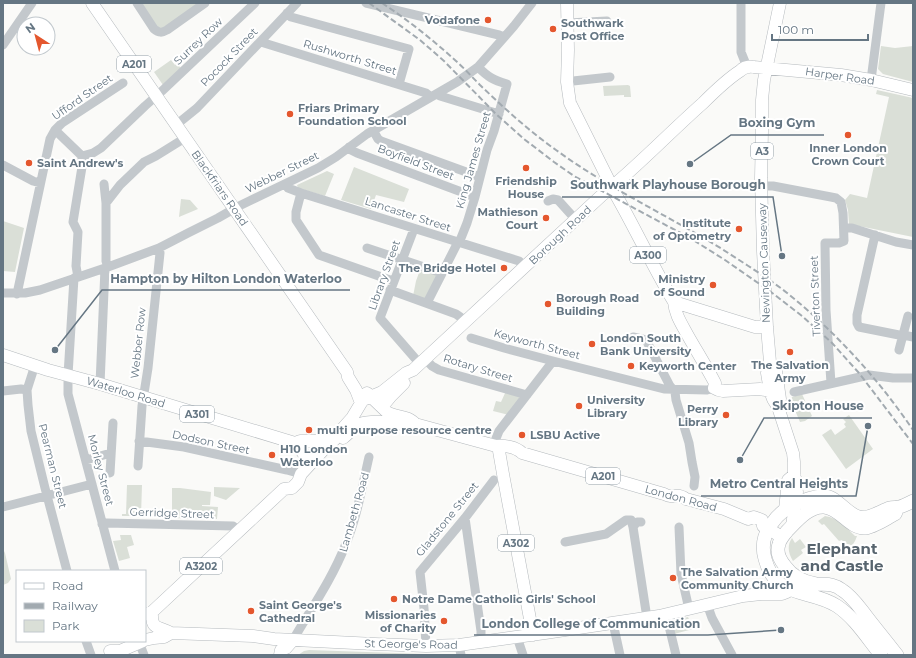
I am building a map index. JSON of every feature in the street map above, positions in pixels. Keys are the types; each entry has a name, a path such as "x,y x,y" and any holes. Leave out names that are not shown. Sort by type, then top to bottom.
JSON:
{"highway":[{"path":"848,516 831,498 825,496 814,498 791,507 766,527 763,552 768,569 774,578 790,590 831,602 841,609 853,620 881,655"},
{"path":"897,655 847,593 835,586 816,584 792,574 781,562 778,544 782,537 799,519 815,508 830,508 840,514 863,518 891,508 900,507 913,501"}],"main road":[{"name":"Blackfriars Road","path":"92,3 347,372 348,377 356,390 359,406"},
{"name":"A300","path":"567,3 567,82 572,106 652,264 674,302 674,308 680,321 700,359 715,383 714,388"},
{"name":"A3","path":"766,68 780,3"},
{"path":"747,67 754,66 766,68"},
{"name":"Borough Road","path":"371,397 382,392 419,364 601,196 645,158 720,87 740,70 747,67"},
{"name":"Harper Road","path":"766,68 841,75 871,80 913,90"},
{"name":"Newington Causeway","path":"766,68 762,100 762,186 763,251 770,362 767,372 770,391 774,402 778,407 793,453 794,475 788,480 791,507"},
{"path":"674,302 755,327 767,327"},
{"name":"Waterloo Road","path":"3,355 144,397 297,446 332,441"},
{"name":"Newington Causeway","path":"770,362 776,370 780,399 778,407"},
{"name":"Borough Road","path":"382,407 410,378 419,364"},
{"name":"Blackfriars Road","path":"347,372 352,374 371,397"},
{"path":"714,388 723,391 760,389 770,391"},
{"name":"A3202","path":"149,613 284,489 292,488 298,482 304,471 352,418 363,400 371,397"},
{"name":"A201","path":"371,397 392,415 412,420 415,424 496,448"},
{"path":"359,406 362,417 373,422"},
{"path":"332,441 340,440 358,425 373,422"},
{"name":"A201","path":"373,422 394,423 410,426 415,424"},
{"path":"297,446 305,456 304,471"},
{"name":"London Road","path":"496,448 503,453 517,457 522,453 671,496 676,495 724,509 748,519 754,517 761,519 766,527"},
{"name":"A302","path":"496,448 503,474 532,635"},
{"name":"A3","path":"791,507 792,526"},
{"path":"766,527 782,537"},
{"path":"790,590 794,584 792,574"},
{"name":"St George's Road","path":"149,613 154,624 158,628 164,629 170,633 253,636 274,639 287,649 426,646 460,650 481,642 648,618 743,596 782,594 790,590"},
{"name":"St George's Road","path":"146,640 164,637 170,633"},
{"name":"St George's Road","path":"110,649 120,651 140,642"}],"street":[{"path":"137,3 154,29 164,32 205,3"},
{"name":"Surrey Row","path":"82,156 97,151 255,3"},
{"name":"Pocock Street","path":"176,125 197,108 297,3"},
{"path":"366,3 501,35 504,37"},
{"name":"Webber Street","path":"3,293 29,293 40,290 158,248 328,162 373,130 434,96 478,67 532,3"},
{"path":"741,3 741,52 747,67"},
{"path":"871,80 881,3"},
{"path":"3,45 27,5"},
{"path":"287,13 291,16 409,49 399,84"},
{"path":"568,23 607,21"},
{"name":"Rushworth Street","path":"261,41 426,92 434,96 440,96 498,114"},
{"name":"King James Street","path":"427,303 459,243 475,197 487,150 507,84 496,81 478,67"},
{"path":"567,82 573,80 610,77"},
{"name":"Ufford Street","path":"16,294 50,139 55,130 62,123 123,82"},
{"path":"55,130 82,156"},
{"path":"373,130 378,139 381,141 480,177"},
{"path":"106,203 120,185 144,162 185,138"},
{"name":"Boyfield Street","path":"349,148 357,153 475,197"},
{"name":"Morley Street","path":"82,156 82,167 73,222 78,232 67,389 86,460 112,569"},
{"path":"3,165 33,181 40,183"},
{"path":"100,384 106,267 106,203 104,184"},
{"name":"Lancaster Street","path":"284,184 288,188 301,193 519,261 526,266"},
{"name":"Tiverton Street","path":"762,186 773,186 836,198 841,202 844,241 839,243 825,243 826,310 831,383"},
{"path":"301,193 296,212 296,220 319,255 392,285 427,303 459,315 466,321"},
{"path":"548,201 553,199 558,200 576,220"},
{"path":"844,228 852,228 896,242 913,245"},
{"name":"Library Street","path":"414,229 380,318 419,364"},
{"path":"875,235 856,323 859,327 899,335 913,336"},
{"name":"Webber Row","path":"139,441 160,253 158,248"},
{"path":"367,248 442,273"},
{"path":"899,350 908,316"},
{"path":"633,337 646,340 675,392 689,443 695,477 694,486"},
{"name":"Keyworth Street","path":"471,338 553,361 664,389 707,390 714,388"},
{"path":"496,448 499,431 553,361"},
{"name":"Rotary Street","path":"419,364 432,366 444,371 527,395"},
{"name":"Pearman Street","path":"35,365 27,390 31,430 67,570"},
{"path":"794,392 869,375 893,378 913,378"},
{"path":"3,391 21,389 27,390"},
{"path":"110,473 113,424"},
{"path":"138,466 139,441"},
{"name":"Dodson Street","path":"139,441 184,447 287,470 304,471"},
{"path":"86,460 111,453"},
{"name":"Lambeth Road","path":"287,649 341,557 362,490 369,457"},
{"name":"Gladstone Street","path":"426,646 420,572 465,518 494,480"},
{"path":"3,507 92,484"},
{"path":"465,518 480,623 481,642"},
{"path":"565,542 606,534 626,520 630,520 633,527 648,618"},
{"path":"633,527 637,522 641,522"},
{"name":"Gerridge Street","path":"102,524 233,526 239,531"},
{"path":"679,527 681,574 689,609"},
{"path":"707,604 712,618 732,655"},
{"path":"666,614 676,655"},
{"path":"613,623 620,655"},
{"path":"517,637 523,655"},
{"path":"86,642 91,655"},
{"path":"144,642 144,655"}],"green space":[{"path":"140,3 200,3 160,30"},
{"path":"881,46 895,48 913,46 913,82 883,74 878,69"},
{"path":"171,60 175,65 177,64 181,68 163,85 154,72"},
{"path":"603,86 630,86 631,97 624,97 624,95 604,96"},
{"path":"877,90 913,98 913,237 849,224 848,210 845,200 850,194 867,198 889,97 876,94"},
{"path":"354,167 409,189 404,202 376,195 371,209 341,200"},
{"path":"327,171 334,174 325,196 298,188 297,185"},
{"path":"181,199 190,200 198,209 179,217"},
{"path":"3,221 24,228 15,272 3,271"},
{"path":"420,270 439,276 426,300 413,296"},
{"path":"506,391 522,396 509,415 493,411 496,401 501,402"},
{"path":"802,394 812,416 805,421 800,422 791,401 792,397"},
{"path":"849,415 873,449 846,469 822,435 831,429 835,435 846,427 844,424 846,422 843,419"},
{"path":"127,485 142,485 141,516 122,516 122,514 126,514"},
{"path":"214,487 240,488 226,500 214,496"},
{"path":"172,488 211,492 210,505 202,506 218,507 217,519 172,518"},
{"path":"825,516 838,521 855,536 857,536 854,543 848,549 842,540 839,541 824,524 822,525 818,521"},
{"path":"120,535 131,535 134,545 127,547 130,558 119,561 113,541 121,540"},
{"path":"792,538 795,543 800,539 806,547 801,550 803,553 793,561 789,549 789,543"},
{"path":"3,549 11,579 8,583 3,585"},
{"path":"688,617 693,629 674,634 672,623 675,620"},
{"path":"309,650 453,655 298,655"}],"railway":[{"path":"369,3 420,40 444,61 496,114 524,139 554,162 574,176 690,238 771,292 802,316 832,343 859,373 913,444"},
{"path":"382,3 411,23 438,45 507,111 556,150 596,177 722,249 782,289 801,304 853,355 885,391 913,430"}],"place":[{"name":"Vodafone","path":"488,20"},
{"name":"Southwark Post Office","path":"553,29"},
{"name":"Friars Primary Foundation School","path":"290,114"},
{"name":"Inner London Crown Court","path":"848,135"},
{"name":"Saint Andrew's","path":"29,163"},
{"name":"Boxing Gym","path":"690,164"},
{"name":"Friendship House","path":"526,168"},
{"name":"Mathieson Court","path":"546,218"},
{"name":"Institute of Optometry","path":"739,229"},
{"name":"Southwark Playhouse Borough","path":"782,256"},
{"name":"The Bridge Hotel","path":"504,268"},
{"name":"Ministry of Sound","path":"713,285"},
{"name":"Borough Road Building","path":"548,304"},
{"name":"London South Bank University","path":"592,344"},
{"name":"Hampton by Hilton London Waterloo","path":"55,350"},
{"name":"The Salvation Army","path":"790,352"},
{"name":"Keyworth Center","path":"631,366"},
{"name":"University Library","path":"579,406"},
{"name":"Perry Library","path":"726,415"},
{"name":"Metro Central Heights","path":"868,426"},
{"name":"multi purpose resource centre","path":"309,430"},
{"name":"LSBU Active","path":"522,435"},
{"name":"H10 London Waterloo","path":"272,455"},
{"name":"Skipton House","path":"740,460"},
{"name":"The Salvation Army Community Church","path":"673,578"},
{"name":"Notre Dame Catholic Girls' School","path":"394,599"},
{"name":"Saint George's Cathedral","path":"251,611"},
{"name":"Missionaries of Charity","path":"444,621"},
{"name":"London College of Communication","path":"781,630"}],"district":[{"name":"Elephant and Castle","path":"842,556"}]}
